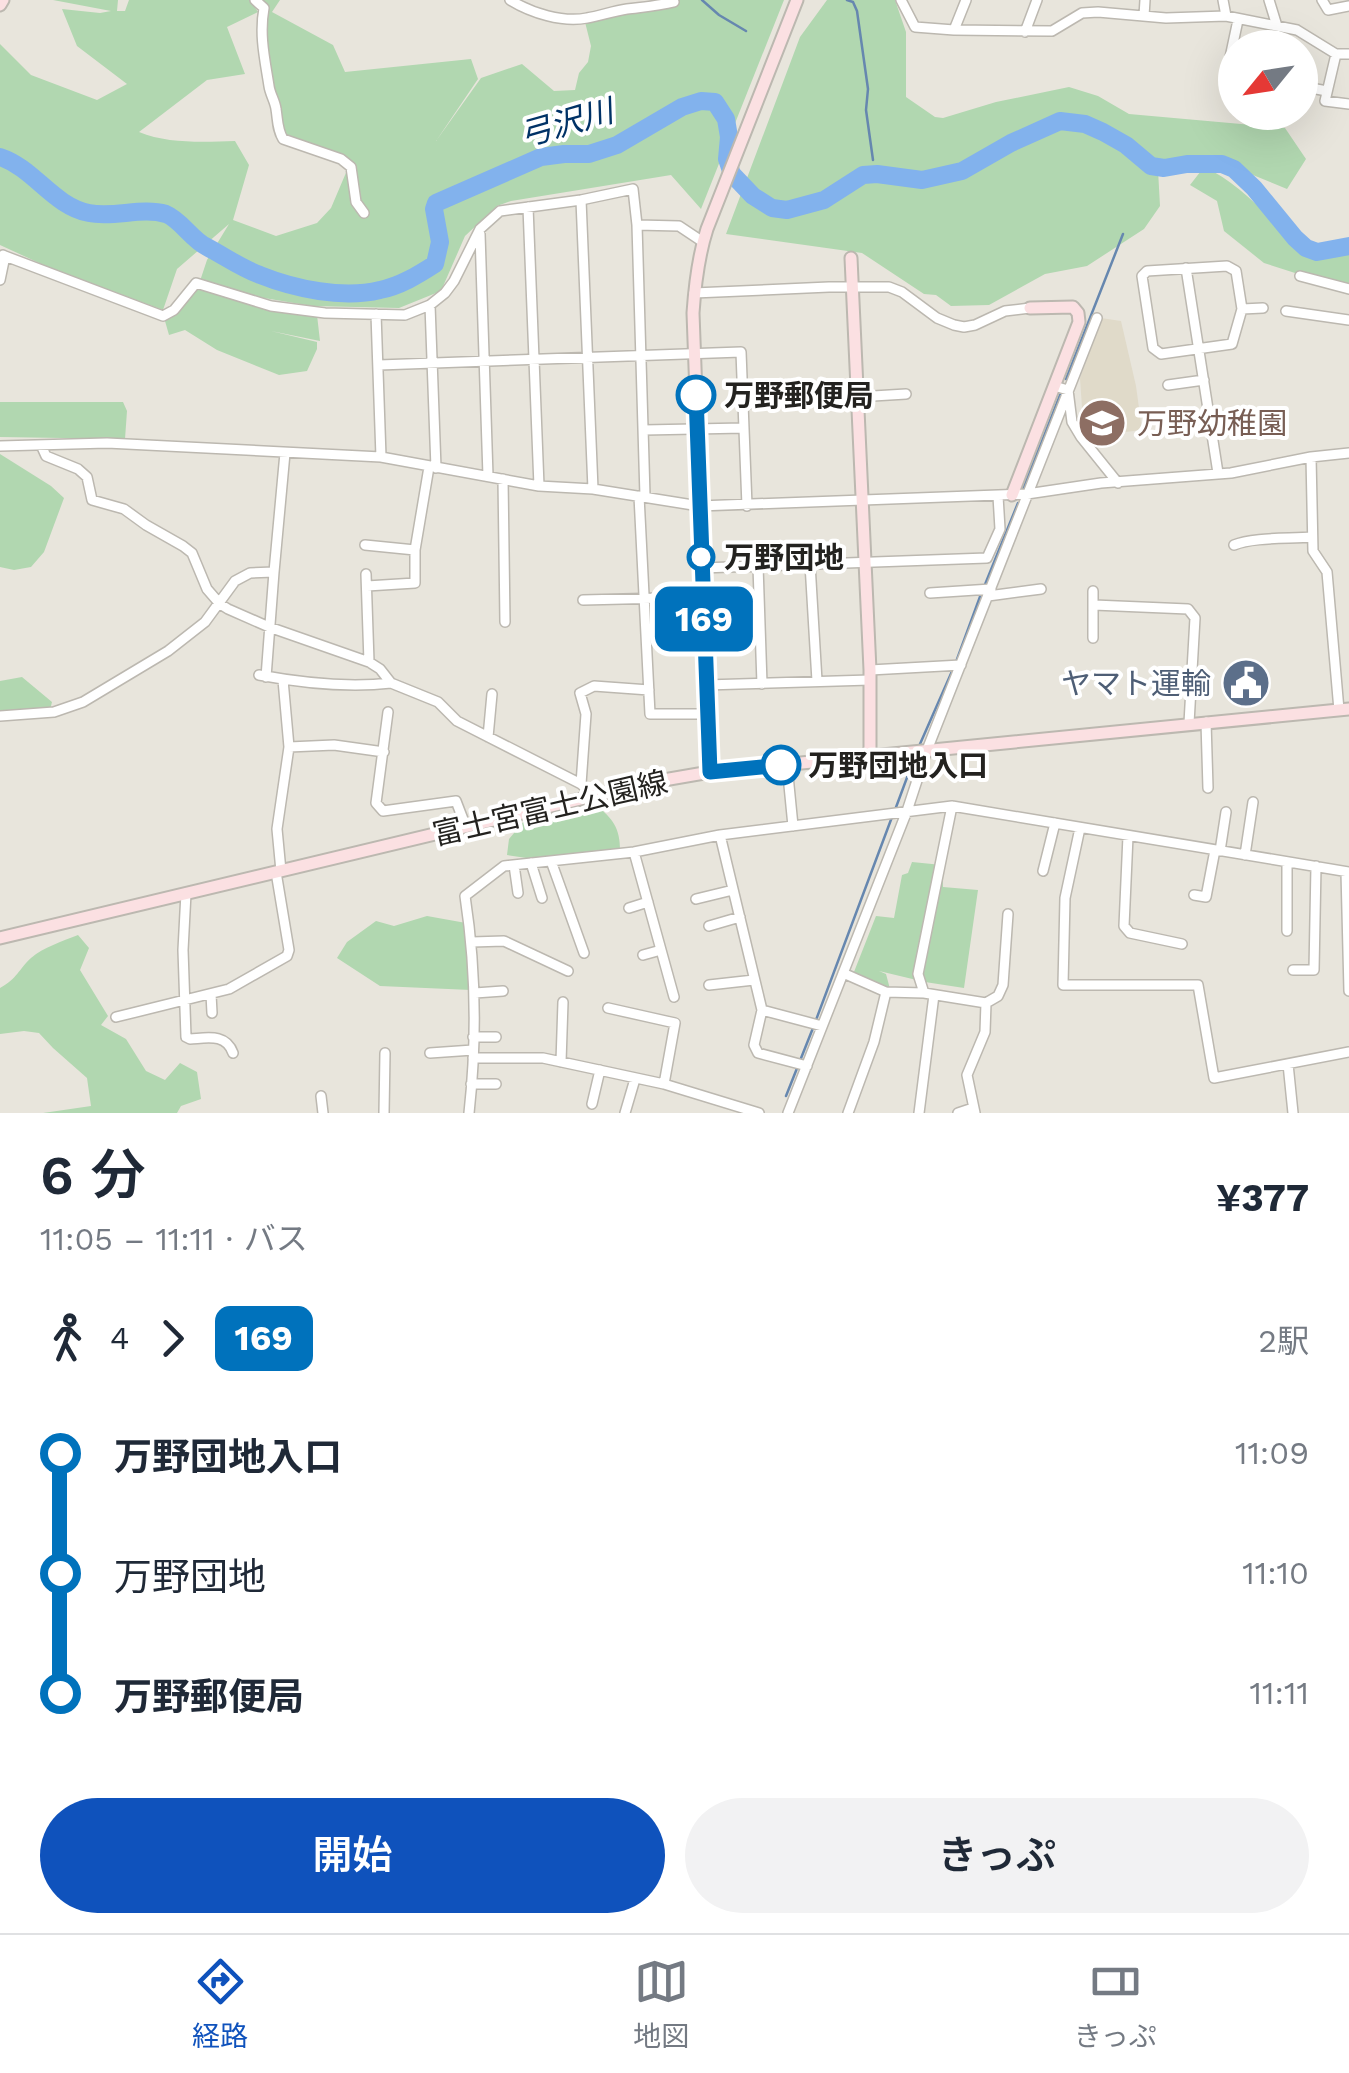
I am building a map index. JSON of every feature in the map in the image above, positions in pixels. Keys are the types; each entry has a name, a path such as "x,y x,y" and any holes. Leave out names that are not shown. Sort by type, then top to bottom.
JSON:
{"street":[{"path":"255,0 264,8 262,51 283,139 341,159 352,167 356,202 364,214"},
{"path":"510,0 526,10 582,20 674,2"},
{"path":"710,772 694,293 707,229 797,0"},
{"path":"901,0 915,27 1052,32 1082,13 1166,18 1226,16 1297,30 1336,54 1349,54"},
{"path":"954,30 966,0"},
{"path":"1025,32 1037,0"},
{"path":"1144,16 1145,0"},
{"path":"1223,0 1226,16"},
{"path":"1270,0 1276,26"},
{"path":"1322,0 1328,10 1349,6"},
{"path":"1236,30 1238,20"},
{"path":"1336,54 1325,101 1349,104"},
{"path":"1318,89 1327,91"},
{"path":"0,280 3,255 163,316 174,310 196,283 271,306 325,313 405,315 430,306 445,293 480,229 500,211 633,189 644,430 644,599 650,714 707,714"},
{"path":"581,200 593,490"},
{"path":"528,207 539,486"},
{"path":"636,226 679,226 703,242"},
{"path":"480,229 488,476"},
{"path":"851,258 870,675 870,756"},
{"path":"1227,266 1236,271 1242,309 1232,344 1162,354 1153,348 1142,276 1147,271 1186,268 1227,266"},
{"path":"1186,268 1218,473"},
{"path":"1300,276 1349,289"},
{"path":"694,293 889,288 902,292 954,326 975,325 1005,311 1073,306 1079,322 1005,496 1000,529 987,558 702,568"},
{"path":"369,662 367,580 414,583 415,550 432,467 430,306"},
{"path":"1242,309 1263,308"},
{"path":"1286,311 1349,320"},
{"path":"376,314 381,457"},
{"path":"788,1113 801,1064 843,974 962,665 986,591 1097,318"},
{"path":"379,365 742,352 747,506"},
{"path":"1168,386 1204,380"},
{"path":"1054,386 1068,390"},
{"path":"1068,390 1072,422 1118,482"},
{"path":"743,404 906,394"},
{"path":"644,430 744,428"},
{"path":"0,446 107,443 381,457 539,486 699,506 1005,496 1231,473 1349,452"},
{"path":"41,445 46,456 78,469 87,477 92,500 124,509 192,553 207,589 220,604 269,627 369,662 390,683"},
{"path":"286,453 262,676 364,686 390,683 438,702 456,721 581,784 595,796"},
{"path":"1311,457 1312,550 1327,572 1344,709"},
{"path":"503,479 505,622"},
{"path":"1234,545 1248,539 1312,538"},
{"path":"365,545 415,550"},
{"path":"810,564 817,682"},
{"path":"758,566 762,684"},
{"path":"0,716 54,712 83,702 168,651 205,622 235,581 250,572 274,572"},
{"path":"930,593 1041,589"},
{"path":"1092,638 1093,591"},
{"path":"583,600 703,597"},
{"path":"1094,605 1188,609 1196,618 1190,724"},
{"path":"706,686 817,682 962,665"},
{"path":"116,1017 230,988 287,956 277,828 289,746 283,680"},
{"path":"581,784 586,714 580,693 594,686 649,690"},
{"path":"488,737 492,694"},
{"name":"富士宮富士公園線","path":"0,938 652,782 710,772 1344,709"},
{"path":"388,712 376,802 383,811 456,801 466,827"},
{"path":"1206,722 1208,788"},
{"path":"289,746 334,745 384,752"},
{"path":"787,764 793,826"},
{"path":"1245,855 1253,802"},
{"path":"919,1113 929,994 918,974 952,806"},
{"path":"469,1113 475,993 464,896 504,866 634,852 720,835 952,806 1348,872 1349,992"},
{"path":"1194,896 1206,897 1226,812"},
{"path":"1044,872 1055,824"},
{"path":"1080,828 1065,898 1063,985 1198,985 1214,1078 1349,1052"},
{"path":"720,835 762,1010 754,1045 758,1053 801,1064"},
{"path":"1128,836 1124,926 1130,934 1182,944"},
{"path":"634,852 674,997"},
{"path":"551,861 584,953"},
{"path":"1287,862 1287,931"},
{"path":"530,863 542,898"},
{"path":"514,865 518,894"},
{"path":"1293,970 1314,970 1316,866"},
{"path":"696,899 733,890"},
{"path":"186,894 186,1037 220,1038 231,1046 233,1053"},
{"path":"629,908 648,902"},
{"path":"843,974 886,992 986,1003 998,996 1003,985 1008,914"},
{"path":"709,926 740,917"},
{"path":"472,942 504,941 568,972"},
{"path":"644,954 661,950"},
{"path":"709,985 754,980"},
{"path":"475,993 502,992"},
{"path":"848,1113 874,1042 886,992"},
{"path":"211,994 212,1013"},
{"path":"561,1062 563,1002"},
{"path":"958,1113 974,1110 967,1075 985,1032 986,1003"},
{"path":"608,1008 676,1023 664,1084"},
{"path":"762,1010 818,1025"},
{"path":"473,1038 496,1037"},
{"path":"430,1053 544,1058 664,1084 759,1113"},
{"path":"384,1113 385,1054"},
{"path":"1288,1064 1293,1113"},
{"path":"592,1104 600,1070"},
{"path":"625,1113 635,1079"},
{"path":"471,1084 496,1084"},
{"path":"321,1096 323,1113"}],"shaded area":[{"path":"1101,318 1121,321 1142,430 1084,437 1080,378"}],"green space":[{"path":"53,0 118,0 117,11 125,11 129,0 250,0 258,12 227,27 245,74 207,80 139,132 174,140 235,141 249,165 233,220 276,236 317,223 331,208 351,161 283,139 271,94 264,8 257,0 280,0 272,12 333,45 345,72 471,59 478,79 436,141 481,78 522,64 554,91 575,90 591,46 583,14 654,0 784,0 701,209 671,175 511,201 497,206 465,236 441,291 399,308 312,306 200,281 207,260 229,224 177,269 163,310 0,245 0,44 31,75 97,100 127,84 77,46 62,9 111,11"},
{"path":"827,0 895,0 906,32 906,97 935,117 1069,87 1098,96 1129,114 1218,122 1218,130 1286,130 1306,159 1287,189 1221,162 1158,170 1160,206 1144,229 1087,266 1045,274 989,305 951,306 936,295 924,294 862,253 726,234 800,37"},
{"path":"1204,167 1233,184 1314,254 1349,238 1349,286 1342,288 1264,263 1224,231 1217,201 1190,185"},
{"path":"197,286 317,315 320,341 271,331 317,342 307,371 279,375 217,350 185,330 169,335 165,321"},
{"path":"0,402 123,402 127,411 125,439 0,437"},
{"path":"0,454 64,498 44,552 31,567 0,567"},
{"path":"22,677 52,702 50,710 0,711 0,681"},
{"path":"596,805 614,824 620,850 533,859 507,855 509,839 525,820"},
{"path":"912,862 942,865 943,887 978,890 964,988 879,971 886,974 890,989 852,977 876,916 894,918 902,875 908,873"},
{"path":"427,916 466,923 471,990 380,986 337,958 347,942 376,921 394,926"},
{"path":"78,935 89,948 80,970 108,1016 101,1025 126,1039 146,1071 165,1080 180,1063 197,1072 201,1099 181,1106 177,1113 43,1113 91,1106 87,1078 39,1033 0,1034 0,988 36,954"}],"waterway":[{"path":"702,0 746,31"},
{"path":"847,0 853,2 857,11 873,160"},
{"name":"弓沢川","path":"0,157 23,169 76,209 99,214 166,214 202,244 253,272 288,285 335,293 387,288 435,264 440,242 436,203 541,157 589,154 617,145 682,107 701,101 715,102 726,119 727,159 732,174 753,196 772,208 787,210 824,200 863,175 922,180 962,171 1060,121 1085,124 1103,132 1151,166 1222,164 1234,169 1306,248 1317,252 1349,246"},
{"path":"1066,379 1123,234"},
{"path":"1023,489 1060,395"},
{"path":"984,587 1018,503"},
{"path":"956,662 981,594"},
{"path":"920,744 953,669"},
{"path":"895,810 915,756"},
{"path":"816,1020 892,817"},
{"path":"786,1096 813,1028"}],"bus line":[{"name":"169","path":"696,395 710,772 781,765"}],"place":[{"name":"万野郵便局","path":"696,395"},
{"name":"万野幼稚園","path":"1102,423"},
{"name":"万野団地","path":"701,557"},
{"name":"ヤマト運輸","path":"1246,683"},
{"name":"万野団地入口","path":"781,765"}]}
